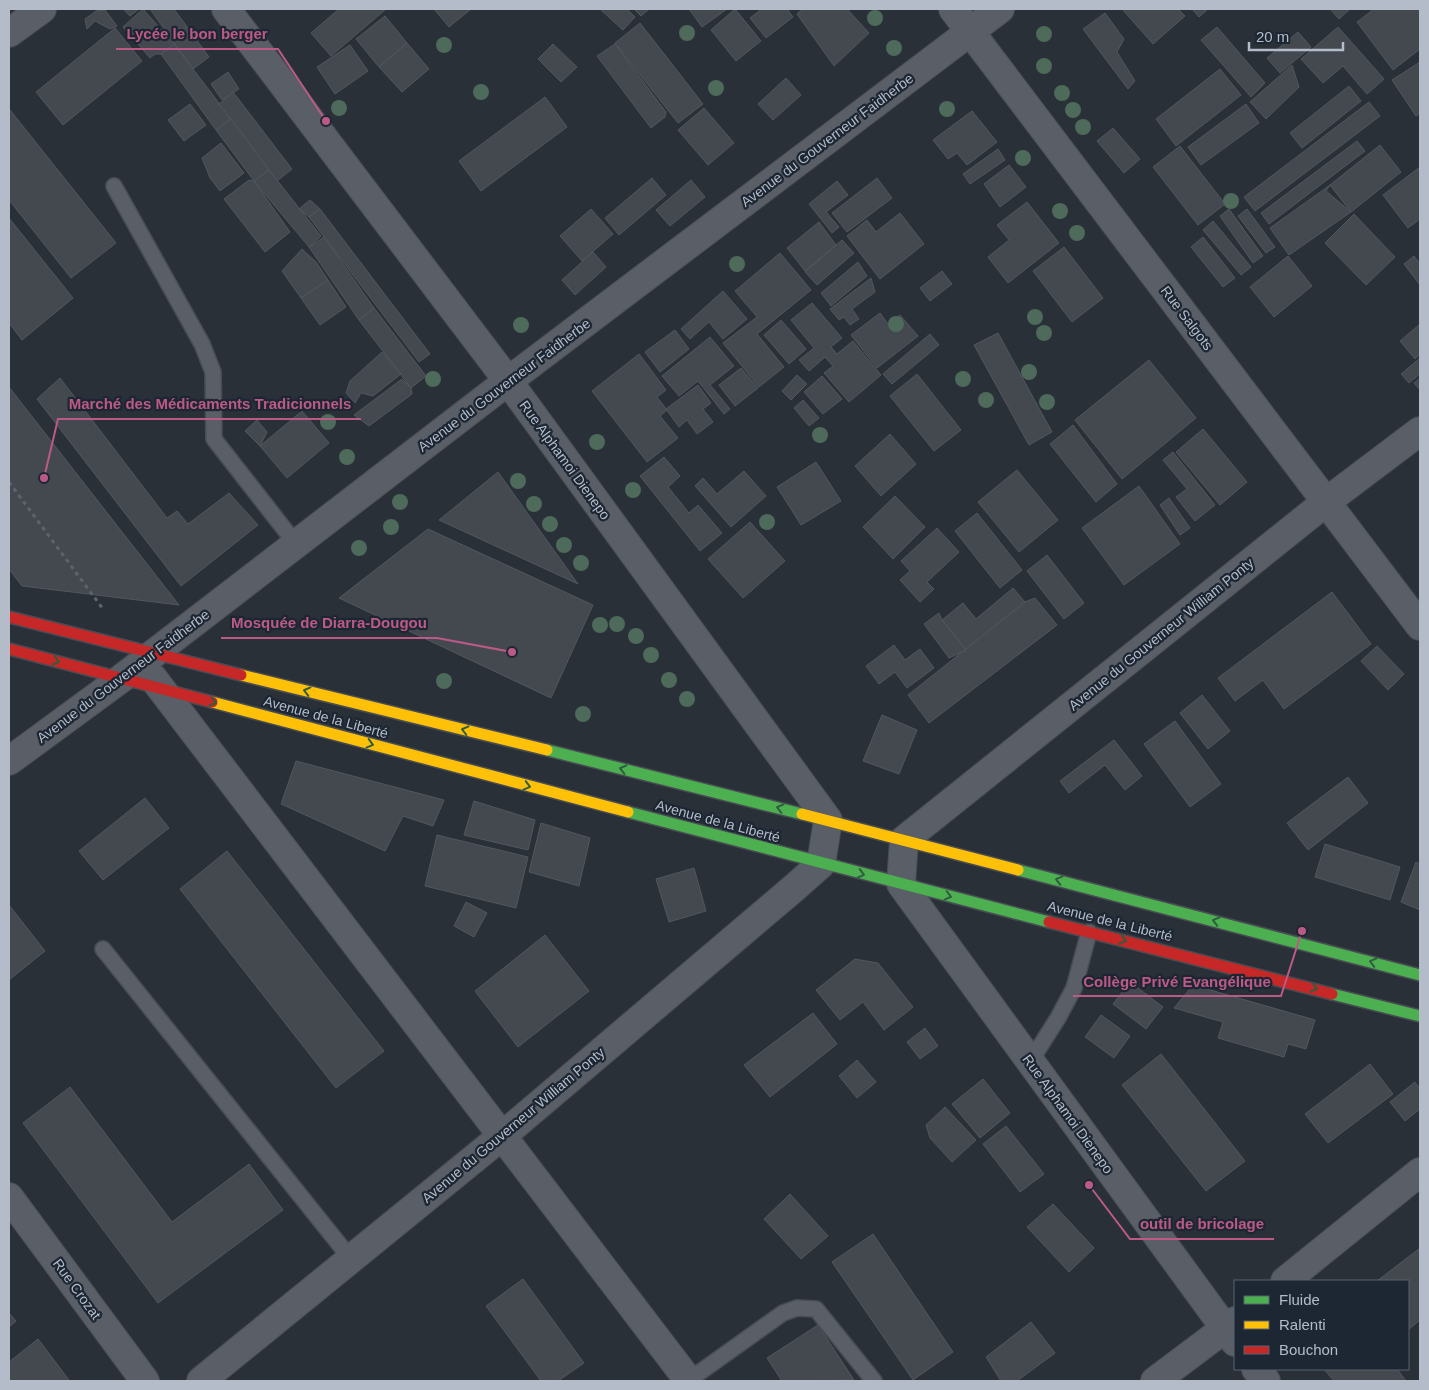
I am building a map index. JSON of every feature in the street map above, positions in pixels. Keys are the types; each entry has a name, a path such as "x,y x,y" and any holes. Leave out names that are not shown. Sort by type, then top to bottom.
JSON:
{"main road":[{"name":"Avenue de la Liberté","path":"9,617 137,660 828,820 1420,974"},
{"name":"Avenue de la Liberté","path":"9,649 137,660"},
{"name":"Avenue de la Liberté","path":"160,688 821,864 1420,1016"}],"street":[{"path":"9,33 42,9"},
{"name":"Rue Alphamoi Dienepo","path":"226,9 508,381 828,820"},
{"name":"Rue Salgots","path":"953,9 1420,626"},
{"name":"Avenue du Gouverneur Faidherbe","path":"9,761 137,660 296,544 508,381 1000,9"},
{"name":"Avenue du Gouverneur William Ponty","path":"904,840 1326,502 1420,431"},
{"path":"137,660 689,1381"},
{"path":"821,864 828,820"},
{"path":"901,884 904,840"},
{"name":"Avenue du Gouverneur William Ponty","path":"200,1381 502,1136 821,864"},
{"name":"Rue Alphamoi Dienepo","path":"901,884 1030,1062 1232,1331"},
{"path":"1286,1280 1420,1172"},
{"name":"Rue Crozat","path":"9,1197 145,1381"},
{"path":"1155,1381 1232,1331"},
{"path":"1257,1370 1266,1381"}],"lane":[{"path":"114,186 202,344 213,372 214,439 296,544"},
{"path":"1030,1062 1058,1018 1074,988 1089,932"},
{"path":"103,949 351,1259"},
{"path":"689,1381 784,1312 797,1308 816,1309 874,1381"}],"path":[{"path":"9,482 137,660"}],"building":[{"path":"123,9 139,9 130,16"},
{"path":"143,9 174,44 161,54 155,54 150,58 123,27"},
{"path":"150,9 174,9 209,57 193,69"},
{"path":"339,9 386,9 331,56 311,33"},
{"path":"434,9 471,9 449,27"},
{"path":"600,9 627,9 635,17 623,30"},
{"path":"634,9 649,9 641,16"},
{"path":"689,9 727,9 702,27"},
{"path":"735,9 761,41 736,61 711,30"},
{"path":"762,9 787,9 793,17 766,38 750,18"},
{"path":"802,9 847,9 869,33 834,66 797,14"},
{"path":"1122,9 1178,9 1185,16 1153,44"},
{"path":"1192,9 1208,9 1199,17"},
{"path":"1330,9 1350,9 1339,19"},
{"path":"1374,9 1420,9 1420,49 1393,70 1357,22"},
{"path":"105,10 117,26 110,29 95,21 87,29 85,19 96,11"},
{"path":"1105,13 1124,39 1117,52 1135,81 1128,89 1083,29"},
{"path":"385,16 407,43 379,67 356,39"},
{"path":"640,23 703,104 678,123 615,43"},
{"path":"1217,27 1265,83 1251,97 1201,40"},
{"path":"1338,27 1384,79 1367,94 1343,66 1323,83 1301,59"},
{"path":"115,28 142,61 63,125 36,92"},
{"path":"1298,32 1311,47 1280,73 1267,58"},
{"path":"407,43 429,69 402,92 379,67"},
{"path":"174,44 231,119 216,130 161,54"},
{"path":"553,44 577,67 561,82 538,59"},
{"path":"615,44 666,112 665,117 651,128 597,56"},
{"path":"350,45 368,71 335,94 317,67"},
{"path":"1420,62 1420,113 1416,116 1392,80"},
{"path":"1292,65 1299,87 1266,119 1250,102"},
{"path":"1220,69 1241,95 1176,146 1156,119"},
{"path":"228,72 239,89 222,100 211,84"},
{"path":"786,78 801,95 773,120 758,104"},
{"path":"1349,86 1361,101 1302,148 1290,133"},
{"path":"233,92 292,169 277,181 219,104"},
{"path":"545,97 567,127 481,191 459,161"},
{"path":"1369,102 1380,116 1255,211 1244,197"},
{"path":"190,104 206,125 184,141 168,120"},
{"path":"1246,104 1259,123 1201,165 1188,147"},
{"path":"704,108 734,143 708,165 678,130"},
{"path":"10,110 116,243 71,278 9,200"},
{"path":"972,111 997,142 967,165 957,153 948,159 933,140"},
{"path":"231,119 269,170 254,181 216,130"},
{"path":"1113,128 1140,159 1124,173 1097,141"},
{"path":"1357,141 1365,151 1269,224 1261,213"},
{"path":"221,143 244,173 220,191 210,178 202,158"},
{"path":"1380,145 1401,172 1351,212 1330,185"},
{"path":"1180,146 1225,204 1198,225 1153,167"},
{"path":"998,149 1005,160 970,184 963,174"},
{"path":"1009,165 1026,187 1000,207 984,184"},
{"path":"1420,167 1420,219 1408,228 1383,195"},
{"path":"269,170 321,236 309,247 254,181"},
{"path":"652,178 666,195 619,235 605,218"},
{"path":"877,178 892,198 847,232 832,213"},
{"path":"249,180 254,181 290,232 265,252 224,199"},
{"path":"691,180 705,197 670,226 656,210"},
{"path":"837,181 848,195 826,212 839,227 832,233 809,204"},
{"path":"1330,185 1326,191 1351,212 1289,255 1270,228"},
{"path":"310,200 320,209 309,217 299,209"},
{"path":"1027,202 1059,243 1008,283 988,257 1009,240 997,225"},
{"path":"320,209 430,354 419,362 309,217"},
{"path":"591,209 613,234 582,261 560,236"},
{"path":"1229,209 1263,256 1253,263 1220,216"},
{"path":"1247,209 1275,247 1266,253 1238,216"},
{"path":"900,213 924,244 880,279 847,236 867,220 876,232"},
{"path":"1354,214 1395,257 1366,285 1325,243"},
{"path":"9,218 73,298 22,340 9,323"},
{"path":"1213,221 1251,267 1241,275 1203,230"},
{"path":"819,222 836,245 805,271 787,248"},
{"path":"324,237 374,308 359,320 309,247"},
{"path":"1203,237 1235,278 1223,287 1191,247"},
{"path":"842,240 854,253 817,285 805,272"},
{"path":"1064,247 1103,298 1072,322 1033,271"},
{"path":"302,249 316,262 328,280 301,298 282,271"},
{"path":"593,252 606,267 575,295 562,280"},
{"path":"780,253 811,290 757,334 784,367 759,387 723,343 757,317 735,291"},
{"path":"1288,256 1312,286 1274,317 1250,287"},
{"path":"1414,256 1420,264 1420,285 1404,264"},
{"path":"858,262 867,276 831,306 821,293"},
{"path":"942,271 952,284 930,301 920,288"},
{"path":"871,278 875,292 852,309 859,319 850,325 844,317 839,320 830,309"},
{"path":"328,280 346,307 320,325 301,298"},
{"path":"723,291 747,319 723,339 709,322 690,339 681,329"},
{"path":"812,303 842,338 831,347 837,354 853,341 881,375 849,402 824,373 833,366 825,357 809,371 799,360 814,348 791,320"},
{"path":"374,308 426,376 411,388 359,320"},
{"path":"880,313 888,324 900,315 918,336 877,368 851,335"},
{"path":"781,320 806,349 789,364 764,335"},
{"path":"1420,324 1420,354 1415,359 1400,341"},
{"path":"675,330 689,349 660,372 645,352"},
{"path":"998,333 1052,432 1029,445 974,345"},
{"path":"930,334 939,345 892,384 883,374"},
{"path":"710,337 734,366 710,385 730,409 724,414 698,381 679,396 662,376"},
{"path":"382,352 401,374 373,396 361,393 355,403 346,393 350,381"},
{"path":"639,354 666,390 657,397 667,410 660,416 678,438 647,462 592,391"},
{"path":"1420,358 1420,374 1409,383 1401,374"},
{"path":"1149,360 1196,418 1122,479 1075,420"},
{"path":"741,368 758,388 735,406 719,385"},
{"path":"917,374 961,430 934,451 890,396"},
{"path":"797,375 807,384 791,400 782,391"},
{"path":"822,376 842,399 823,414 804,392"},
{"path":"60,378 167,518 177,511 188,524 229,493 258,525 181,586 37,399"},
{"path":"1420,378 1420,390 1414,383"},
{"path":"402,379 411,388 412,394 369,426 354,415"},
{"path":"698,385 711,403 703,409 713,422 697,434 687,420 679,427 666,409"},
{"path":"9,387 179,605 22,586 9,569"},
{"path":"803,400 819,418 809,426 794,408"},
{"path":"302,411 329,443 287,478 260,446"},
{"path":"257,420 267,432 260,446 245,431"},
{"path":"1073,425 1117,484 1096,502 1050,444"},
{"path":"1203,429 1247,482 1220,505 1176,452"},
{"path":"890,434 916,464 881,496 855,466"},
{"path":"1173,452 1215,505 1195,521 1176,497 1187,489 1163,460"},
{"path":"664,457 680,476 668,487 689,513 698,505 722,533 700,551 640,476"},
{"path":"816,462 841,501 801,525 777,487"},
{"path":"1017,470 1058,520 1019,552 978,502"},
{"path":"744,471 766,496 731,527 695,486 703,478 717,494"},
{"path":"498,472 578,584 439,520"},
{"path":"1139,486 1180,544 1124,585 1082,528"},
{"path":"895,496 925,527 893,559 863,527"},
{"path":"1169,498 1190,528 1180,535 1160,505"},
{"path":"977,513 1022,570 1000,588 955,531"},
{"path":"750,522 785,561 743,598 708,559"},
{"path":"937,528 959,552 927,582 934,589 920,602 900,580 910,571 901,561"},
{"path":"428,529 593,605 551,698 339,598"},
{"path":"1047,555 1084,603 1064,619 1027,571"},
{"path":"1013,588 1025,602 966,650 942,620 963,603 976,619"},
{"path":"1332,592 1371,644 1284,709 1263,680 1235,701 1218,678"},
{"path":"1035,598 1057,625 929,723 908,695 1025,602"},
{"path":"939,613 942,620 966,650 949,658 924,624"},
{"path":"894,645 905,660 920,649 934,668 907,688 895,672 879,684 866,666"},
{"path":"1377,646 1404,674 1388,690 1361,661"},
{"path":"1202,695 1230,731 1208,749 1180,713"},
{"path":"882,715 917,730 899,774 863,761"},
{"path":"1175,721 1221,784 1190,807 1144,744"},
{"path":"1114,740 1142,776 1125,790 1105,765 1069,793 1060,781"},
{"path":"296,761 444,800 433,826 403,816 385,851 281,804"},
{"path":"1348,777 1368,803 1308,850 1287,823"},
{"path":"145,798 169,828 103,880 79,851"},
{"path":"474,801 535,820 528,850 464,835"},
{"path":"541,823 590,838 579,886 529,872"},
{"path":"437,835 528,857 516,908 425,886"},
{"path":"1325,844 1400,867 1390,900 1315,877"},
{"path":"227,851 384,1051 336,1088 180,889"},
{"path":"1416,862 1420,864 1420,910 1401,902"},
{"path":"694,868 706,911 669,922 656,879"},
{"path":"466,902 487,913 474,937 454,926"},
{"path":"9,905 45,951 9,980"},
{"path":"545,935 589,991 518,1047 475,991"},
{"path":"855,959 878,963 913,1007 884,1030 863,1002 840,1020 816,990"},
{"path":"1130,982 1163,1007 1146,1029 1113,1004"},
{"path":"1193,985 1315,1020 1306,1049 1288,1044 1284,1057 1218,1038 1223,1022 1174,1008"},
{"path":"813,1013 837,1044 770,1097 744,1065"},
{"path":"1101,1015 1130,1036 1114,1058 1085,1037"},
{"path":"925,1028 938,1046 920,1059 907,1042"},
{"path":"1161,1054 1245,1161 1206,1191 1122,1085"},
{"path":"857,1060 876,1082 857,1098 839,1076"},
{"path":"1370,1064 1393,1094 1328,1143 1305,1114"},
{"path":"983,1079 1010,1113 980,1138 952,1104"},
{"path":"1415,1082 1420,1089 1420,1109 1405,1121 1390,1102"},
{"path":"70,1087 172,1222 249,1164 283,1210 158,1303 23,1123"},
{"path":"945,1107 976,1140 952,1162 930,1138 926,1125"},
{"path":"1006,1126 1044,1174 1020,1192 983,1144"},
{"path":"790,1194 828,1236 801,1259 764,1219"},
{"path":"1053,1204 1094,1248 1069,1272 1027,1227"},
{"path":"873,1234 953,1352 913,1380 832,1262"},
{"path":"1420,1248 1420,1320 1409,1329 1409,1280 1378,1280"},
{"path":"523,1279 584,1363 558,1381 541,1381 486,1306"},
{"path":"9,1313 16,1321 9,1327"},
{"path":"1031,1322 1055,1353 1017,1381 1001,1381 986,1357"},
{"path":"818,1325 854,1380 782,1381 767,1358"},
{"path":"38,1339 69,1380 9,1381 9,1362"},
{"path":"1325,1370 1398,1370 1406,1381 1334,1381"}],"traffic: fast":[{"path":"547,750 802,814"},
{"path":"628,812 1049,922"},
{"path":"1018,870 1420,975"},
{"path":"1332,994 1420,1016"}],"traffic: slow":[{"path":"241,675 547,750"},
{"path":"212,702 628,812"},
{"path":"802,814 1018,870"}],"traffic: jam":[{"path":"9,617 241,675"},
{"path":"9,649 212,702"},
{"path":"1049,922 1332,994"}],"place":[{"name":"Lycée le bon berger","path":"326,121"},
{"name":"Marché des Médicaments Tradicionnels","path":"44,478"},
{"name":"Mosquée de Diarra-Dougou","path":"512,652"},
{"name":"Collège Privé Evangélique","path":"1302,931"},
{"name":"outil de bricolage","path":"1089,1185"}]}
